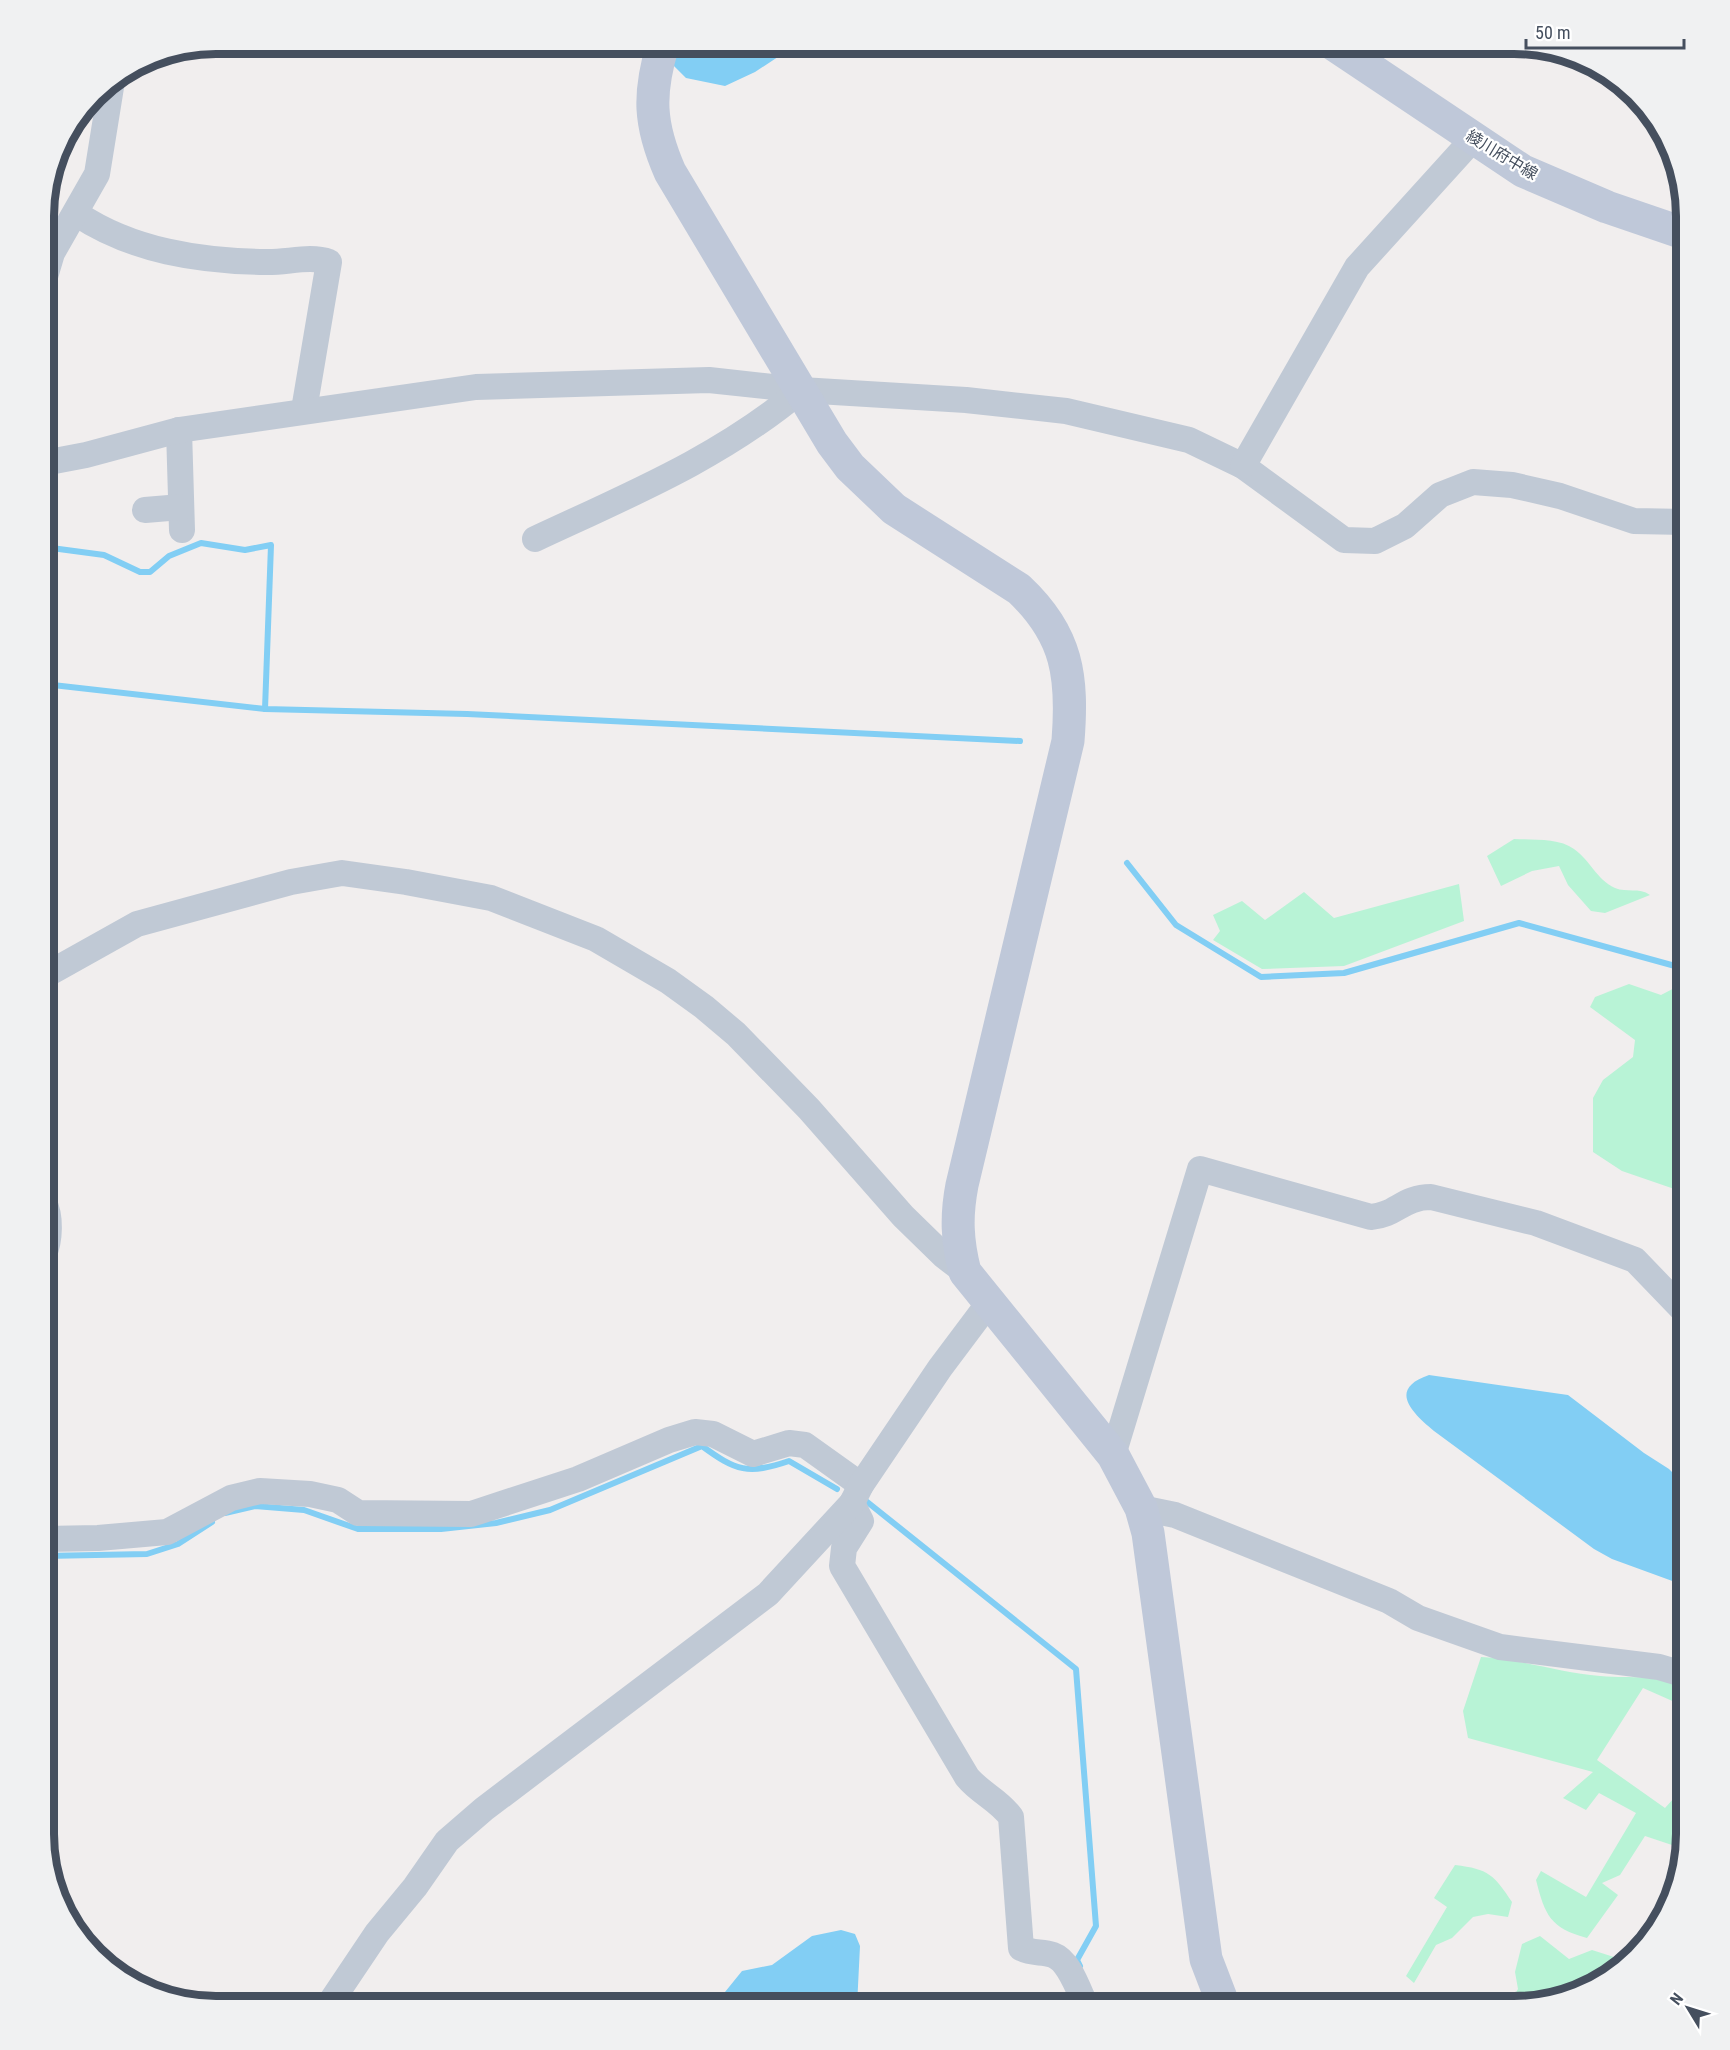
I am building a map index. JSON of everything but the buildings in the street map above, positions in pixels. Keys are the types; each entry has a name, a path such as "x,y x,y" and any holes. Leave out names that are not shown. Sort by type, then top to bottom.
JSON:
{"street":[{"path":"661,54 651,97 653,123 670,172 832,443 850,467 874,491 916,525 997,572 1036,604 1061,646 1069,674 1071,706 1068,741 957,1214 957,1241 965,1272"},
{"name":"綾川府中線","path":"1348,54 1522,171 1607,207 1676,231"},
{"path":"54,250 97,174 110,93"},
{"path":"1243,466 1357,267 1473,139"},
{"path":"76,214 100,230 174,254 219,261 284,263 318,258 329,262 304,410"},
{"path":"54,461 86,455 179,430 304,410 488,387 709,380 801,390 966,400 1066,411 1189,440 1243,466 1344,540 1375,541 1405,526 1440,495 1473,482 1512,485 1560,496 1634,521 1676,522"},
{"path":"535,539 706,458 766,419 801,390"},
{"path":"145,510 182,519 179,430"},
{"path":"54,970 137,924 291,882 342,873 491,898 596,939 668,981 736,1034 809,1109 903,1216 944,1256 965,1272 988,1304 1113,1455 1141,1508 1148,1533 1206,1959 1220,1996"},
{"path":"1113,1455 1200,1169 1371,1217 1382,1216 1414,1197 1431,1197 1536,1223 1635,1260 1676,1303"},
{"path":"335,1996 377,1933 415,1887 447,1841 484,1809 768,1594 857,1494 940,1368 988,1304"},
{"path":"54,1539 98,1538 167,1532 231,1498 260,1491 310,1494 338,1500 358,1513 471,1514 578,1479 669,1440 695,1432 713,1434 753,1454 789,1443 805,1445 857,1494 861,1521 844,1548 842,1566 967,1777 978,1790 1002,1805 1011,1816 1021,1948 1032,1953 1052,1954 1062,1960 1080,1996"},
{"path":"1141,1508 1175,1515 1389,1601 1418,1618 1500,1647 1659,1667 1676,1672"}],"green space":[{"path":"1514,839 1545,840 1568,845 1580,853 1608,884 1615,888 1642,891 1650,895 1605,913 1591,911 1568,885 1559,866 1532,871 1501,886 1487,856"},
{"path":"1459,884 1464,921 1344,966 1262,969 1213,940 1220,931 1213,915 1242,901 1265,920 1304,892 1334,918"},
{"path":"1629,984 1661,995 1676,987 1676,1190 1622,1171 1593,1152 1593,1098 1603,1080 1633,1057 1635,1040 1590,1007 1595,997"},
{"path":"1481,1657 1600,1676 1653,1679 1676,1685 1676,1703 1643,1688 1597,1760 1665,1808 1674,1798 1676,1799 1676,1824 1672,1830 1675,1846 1645,1836 1620,1875 1602,1883 1618,1895 1587,1938 1565,1930 1551,1918 1546,1911 1536,1880 1541,1871 1586,1897 1636,1813 1599,1793 1586,1810 1563,1798 1593,1772 1468,1738 1463,1711"},
{"path":"1455,1865 1483,1871 1495,1879 1512,1902 1508,1917 1488,1914 1473,1917 1452,1938 1436,1945 1414,1983 1406,1976 1447,1907 1434,1898"},
{"path":"1540,1936 1569,1959 1592,1950 1617,1958 1576,1984 1535,1995 1514,1996 1518,1989 1515,1972 1522,1944"}],"water":[{"path":"676,54 782,54 755,72 725,86 686,78 672,64"},
{"path":"1429,1375 1568,1395 1644,1453 1669,1469 1676,1476 1676,1582 1612,1559 1594,1549 1434,1431 1418,1416 1408,1401 1406,1394 1409,1387"},
{"path":"841,1930 855,1934 860,1946 858,1996 720,1996 742,1971 772,1965 812,1936"}],"waterway":[{"path":"54,548 104,555 140,572 150,572 169,556 201,543 245,550 271,545 265,709 467,714 1020,741"},
{"path":"54,685 265,709"},
{"path":"1127,863 1176,925 1261,977 1344,973 1519,923 1676,966"},
{"path":"225,1513 255,1506 304,1510 358,1529 441,1529 496,1523 550,1510 702,1446 724,1461 743,1468 763,1468 789,1461 837,1489"},
{"path":"866,1501 1076,1669 1096,1926 1077,1960 1080,1966"},
{"path":"54,1556 147,1554 178,1544 212,1522"}]}
